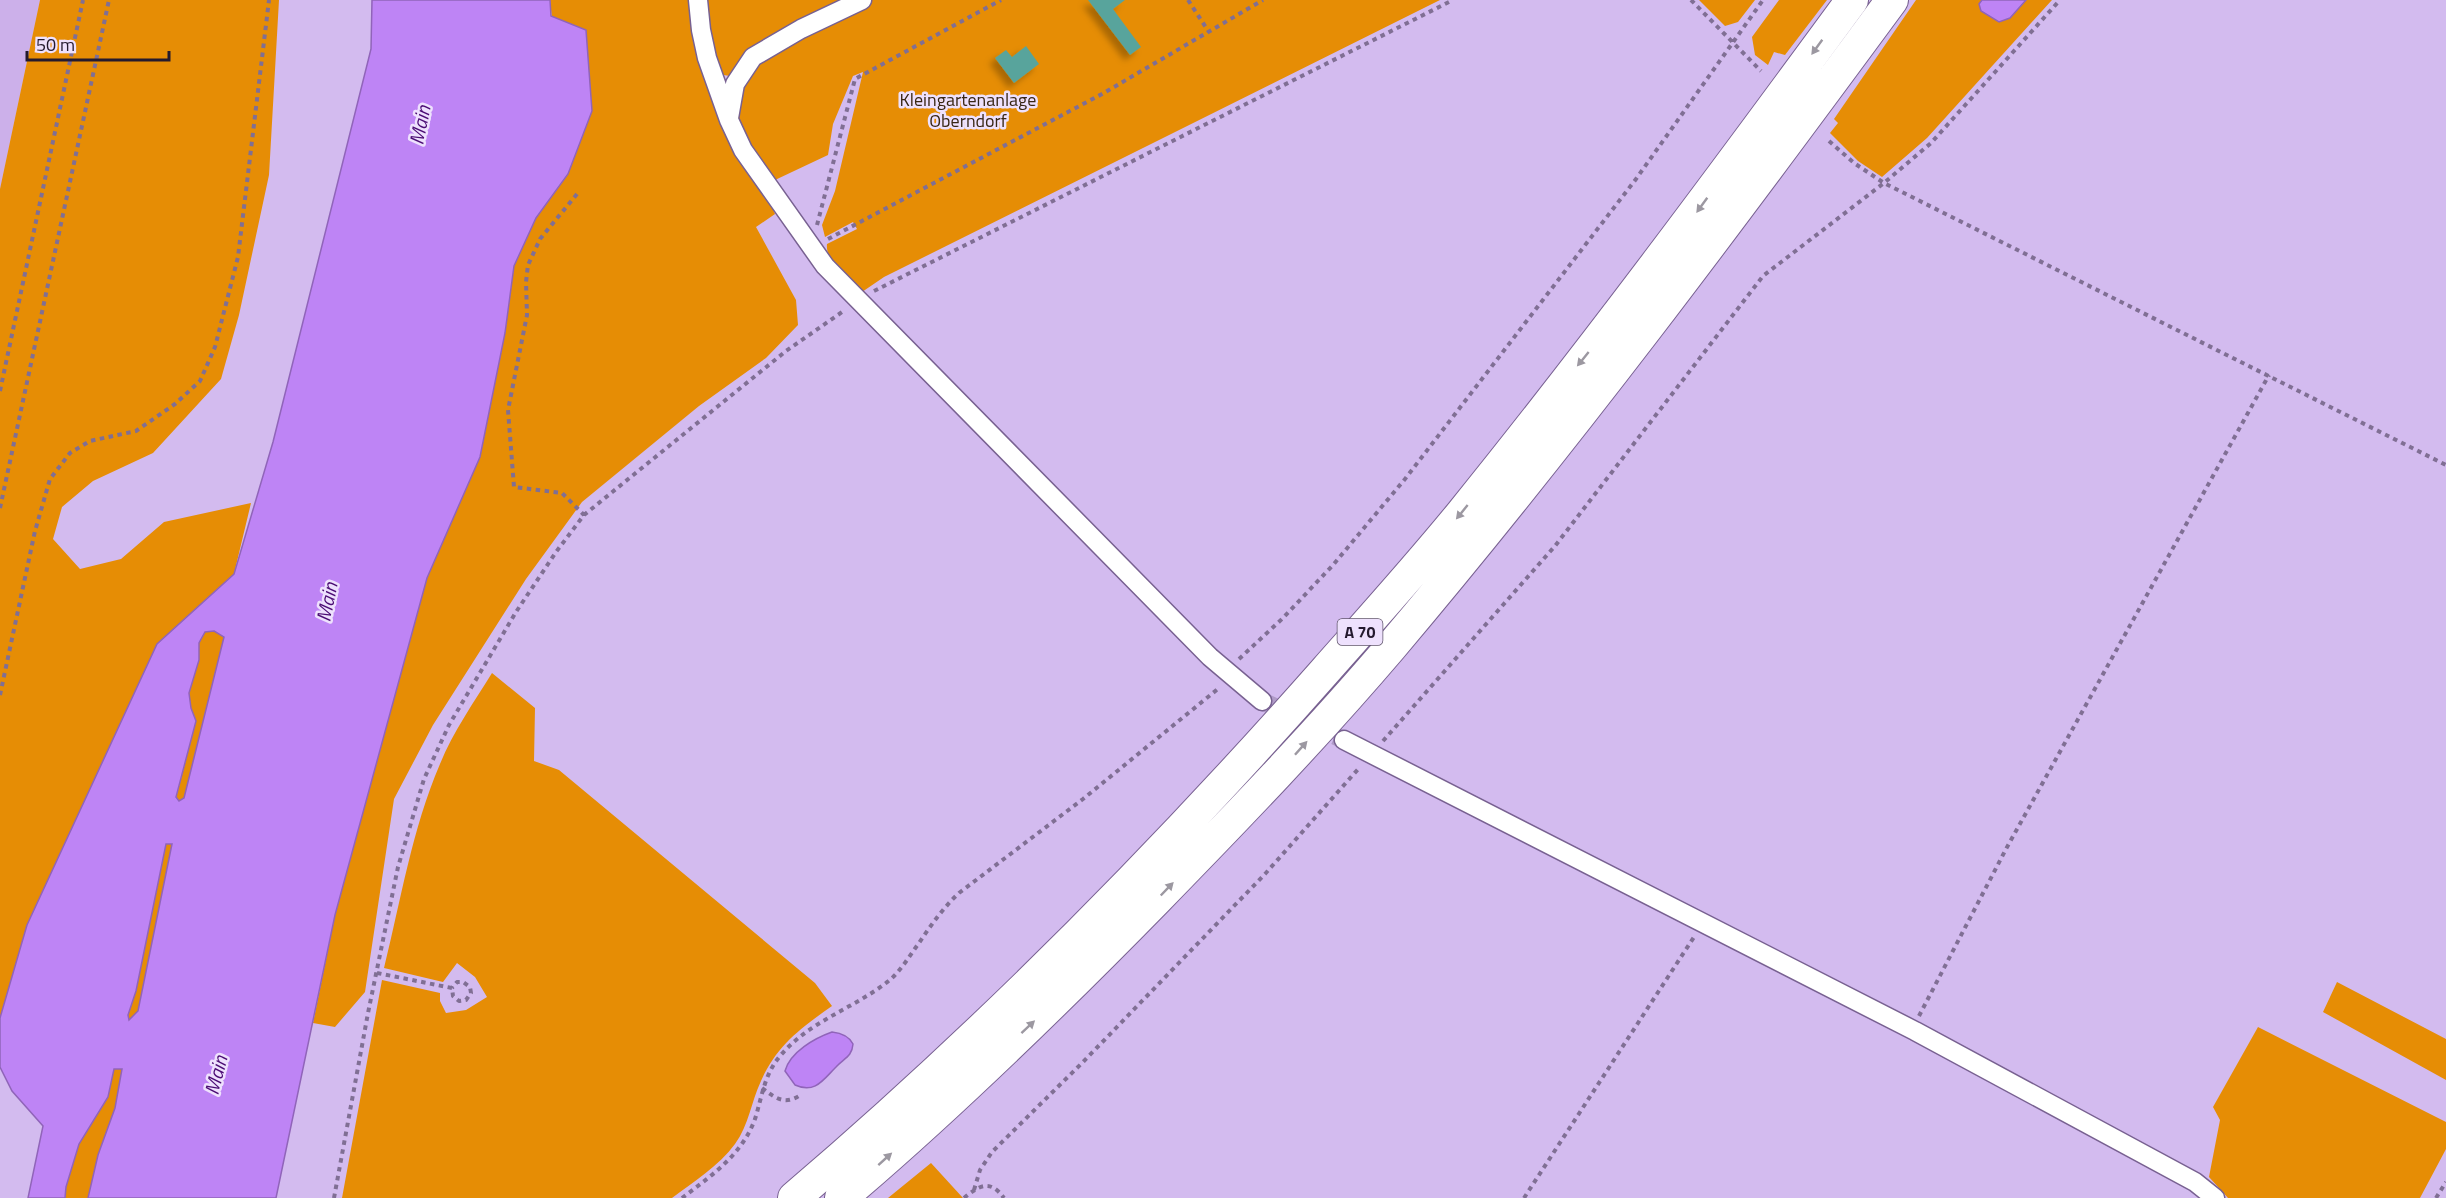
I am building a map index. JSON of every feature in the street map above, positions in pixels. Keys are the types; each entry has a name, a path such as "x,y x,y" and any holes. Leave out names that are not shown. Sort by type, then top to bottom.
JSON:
{"highway":[{"name":"A 70","path":"794,1198 963,1047 1065,948 1166,845 1290,711 1461,513 1701,208 1851,0"},
{"name":"A 70","path":"841,1198 1043,1013 1112,946 1284,766 1388,651 1494,523 1651,323 1892,0"}],"street":[{"path":"698,0 707,58 729,120 743,150 825,266 1229,675 1262,701"},
{"path":"729,120 735,84 753,57 801,29 862,0"},
{"path":"1344,740 1915,1031 2195,1182 2215,1198"}],"path":[{"path":"0,391 83,0"},
{"path":"0,508 109,0"},
{"path":"0,695 35,531 50,479 70,453 90,441 136,431 175,404 200,381 215,347 238,257 269,0"},
{"path":"811,248 855,79 1001,0"},
{"path":"1188,0 1209,32"},
{"path":"811,248 1092,99 1263,0"},
{"path":"334,1198 398,867 424,779 436,749 516,612 584,515 786,351 886,283 1453,0"},
{"path":"1691,0 1761,71"},
{"path":"682,1198 732,1157 745,1139 754,1119 762,1088 777,1059 800,1036 814,1025 876,991 894,976 944,907 967,886 1083,799 1229,675 1326,572 1405,478 1636,179 1763,0"},
{"path":"974,1190 980,1170 992,1152 1084,1061 1265,874 1555,546 1763,276 1884,183 1931,143 2060,0"},
{"path":"1829,141 1854,163 1884,183 2446,465"},
{"path":"577,194 540,239 528,265 527,315 508,410 514,487 562,494 584,515"},
{"path":"1915,1031 1920,1011 2006,849 2269,375"},
{"path":"1524,1198 1703,923"},
{"path":"376,973 452,988"},
{"path":"457,982 463,982 470,987 471,993 466,1000 459,1001 453,996 452,988 457,982"},
{"path":"762,1088 778,1100 787,1101 800,1096"},
{"path":"2436,1198 2446,1182"},
{"path":"964,1198 983,1185 992,1186 1004,1198"}],"shaded area":[{"path":"0,0 40,0 0,189"}],"green space":[{"path":"40,0 279,0 269,175 239,315 221,379 153,453 93,481 62,507 53,539 80,569 121,559 164,522 251,503 234,574 157,644 27,925 0,1018 0,189"},
{"path":"550,0 698,0 700,30 775,214 756,227 796,300 798,325 766,358 699,406 582,502 526,579 433,725 394,799 365,992 335,1027 313,1023 335,915 427,578 480,457 505,333 514,266 536,218 568,174"},
{"path":"701,0 840,0 796,21 757,46 730,76 717,74"},
{"name":"Kleingartenanlage Oberndorf","path":"867,0 1440,0 884,277 862,292 839,271 827,251 827,244 857,229 853,222 825,237 822,225 835,191 863,72 853,76 833,124 828,155 775,180 766,180 733,118 741,88 758,64"},
{"path":"1699,0 1755,0 1738,22 1725,26"},
{"path":"1779,0 1827,0 1785,55 1774,52 1768,65 1755,55 1752,37"},
{"path":"1916,0 1982,0 1979,4 2010,18 2026,0 2052,0 1927,138 1882,177 1858,161 1830,133 1838,123 1834,119"},
{"path":"214,631 224,637 184,798 179,801 176,798 196,721 189,693 199,660 199,643 205,632"},
{"path":"492,673 535,708 534,761 559,770 815,983 832,1006 800,1030 774,1057 761,1081 744,1129 729,1152 672,1198 342,1198 382,980 440,993 440,1001 446,1013 466,1010 487,997 475,977 457,963 443,982 384,968 414,839 430,789 451,740"},
{"path":"166,844 172,844 138,1011 129,1020 128,1015 136,991"},
{"path":"2337,982 2446,1039 2446,1080 2323,1012"},
{"path":"2258,1027 2446,1122 2446,1149 2420,1198 2228,1198 2209,1177 2220,1120 2213,1107"},
{"path":"114,1069 122,1069 115,1108 98,1155 88,1198 65,1198 79,1144 108,1097"},
{"path":"931,1163 963,1198 888,1198"}],"water":[{"name":"Main","path":"372,0 550,0 551,16 586,30 592,111 568,174 536,218 514,266 505,333 480,457 427,578 335,915 276,1198 88,1198 98,1155 115,1108 122,1069 114,1069 108,1097 79,1144 65,1198 28,1198 43,1126 12,1091 0,1067 0,1018 27,925 157,644 234,574 273,442 371,49","holes":["214,631 224,637 184,798 179,801 176,797 196,721 189,693 199,660 199,643 205,632","166,844 172,844 138,1011 129,1020 128,1015 136,991"]},
{"path":"1982,0 2026,0 2010,18 1999,22 1981,11 1979,4"},
{"path":"832,1032 844,1035 851,1041 853,1044 849,1055 823,1081 813,1087 795,1085 785,1071 792,1058 811,1042"}],"building":[{"path":"1088,0 1125,0 1113,9 1141,47 1130,55"},
{"path":"1026,46 1039,64 1014,83 995,58 1006,50 1012,57"}],"tunnel":[{"path":"1262,701 1344,740"}]}
